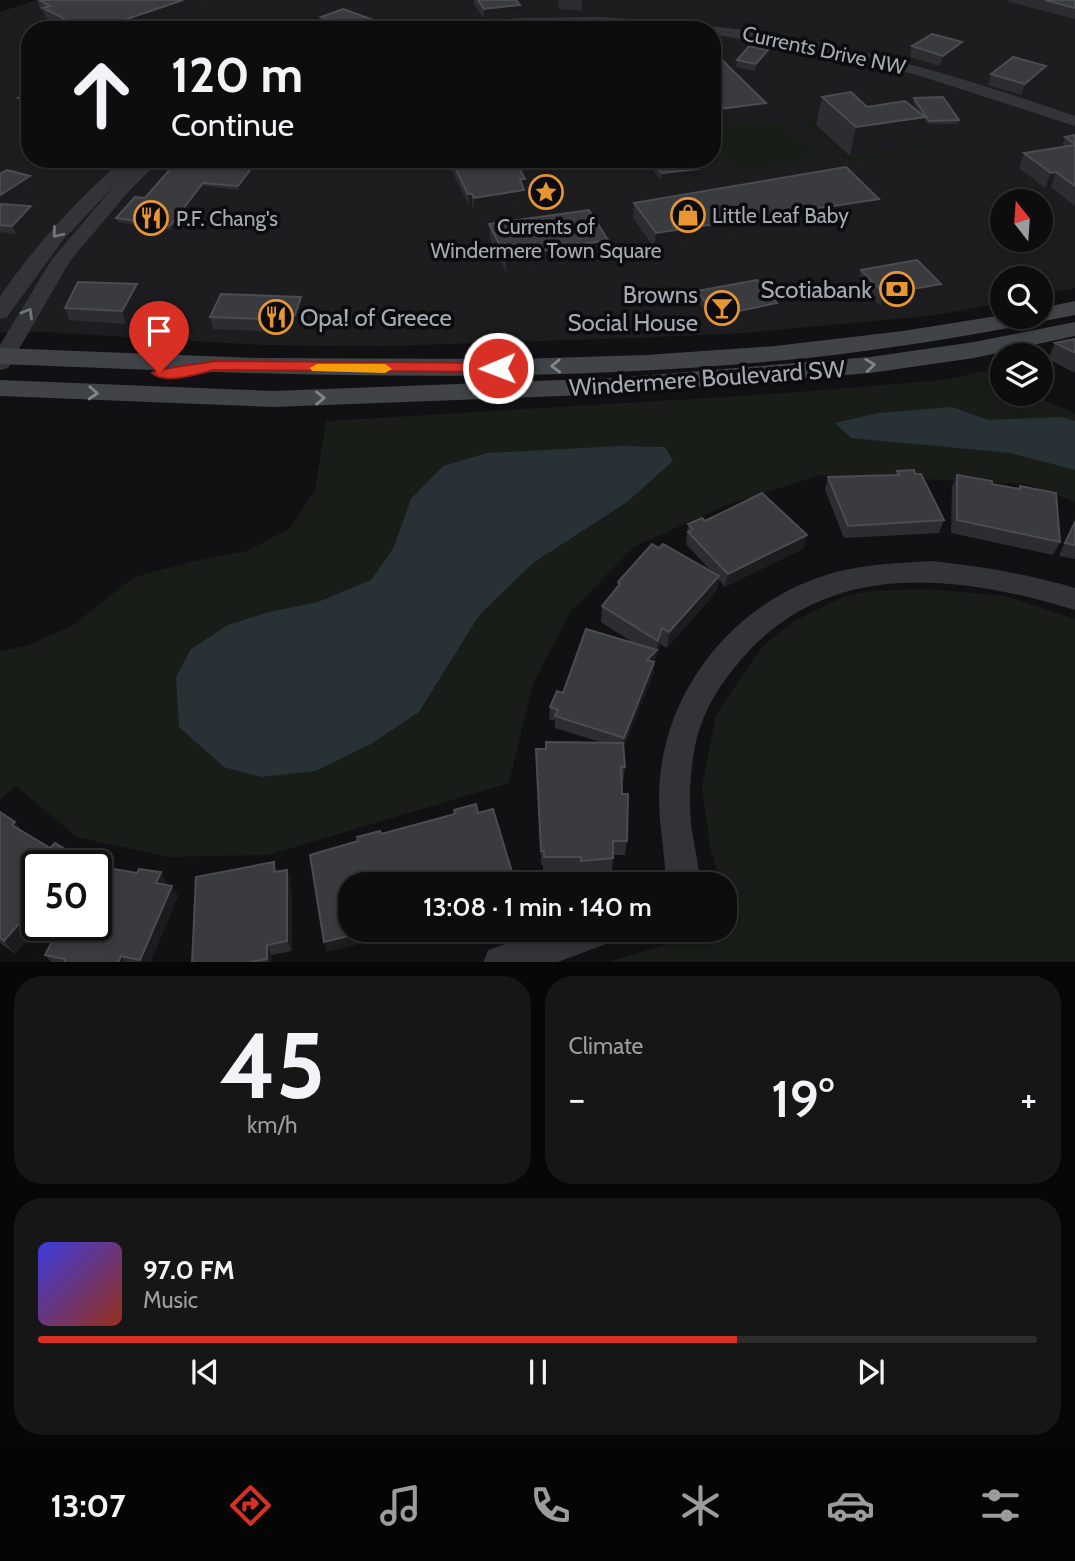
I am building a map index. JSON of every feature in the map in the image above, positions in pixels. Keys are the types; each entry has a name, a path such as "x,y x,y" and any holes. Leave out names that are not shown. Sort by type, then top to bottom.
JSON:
{"main road":[{"path":"1053,313 1075,308"},
{"name":"Windermere Boulevard SW","path":"1,362 185,372 214,366 498,368 709,359 894,340 990,324"},
{"name":"Windermere Boulevard SW","path":"0,388 274,399 613,386 870,365 974,351 1075,329"}],"street":[{"name":"Currents Drive NW","path":"530,21 633,21"},
{"name":"Currents Drive NW","path":"721,28 883,61 982,89 1075,121"},
{"name":"Currents Drive NW","path":"721,37 878,66 1016,108 1075,130"},
{"path":"0,313 37,257 64,224 124,168"},
{"path":"1,362 62,258 123,187 143,168"},
{"path":"681,872 676,830 675,776 689,716 699,693 726,654 767,616 792,601 846,580 916,571 946,570 988,576 1075,599"},
{"path":"501,962 562,942"}],"shaded area":[{"path":"37,0 1075,0 1075,288 1053,293 1053,266 990,266 990,305 929,316 744,333 636,338 385,346 261,345 45,332 0,333 0,12"},
{"path":"903,106 927,142 921,151 858,161 843,159 804,122"},
{"path":"766,121 769,124 778,123 793,138 800,137 818,154 804,157 807,160 740,171 721,150 721,127"},
{"path":"990,370 990,406 1053,404 1075,413 1075,502 1027,484 821,475 724,506 634,547 571,611 533,684 509,783 268,855 168,857 77,837 16,786 0,799 0,651 26,646 72,626 134,577 247,551 290,528 315,490 326,421 758,395 944,380"},
{"path":"952,407 988,420 1061,417 1075,421 1075,470 1010,453 851,438 835,423 878,413"},
{"path":"619,446 665,447 673,461 627,502 533,563 480,614 419,712 371,744 315,771 261,777 224,767 179,727 176,677 191,649 228,625 269,612 318,602 371,580 393,549 411,499 443,466 487,453"},
{"path":"928,589 1006,596 1075,619 1075,962 609,962 673,942 737,942 737,872 717,872 710,847 702,787 716,716 762,647 794,621 843,597 868,591"}],"building":[{"path":"39,0 183,0 121,21 69,21 43,8 50,6"},
{"path":"478,0 516,0 520,5 484,9"},
{"path":"1045,0 1075,0 1075,8"},
{"path":"343,9 371,19 331,21 321,17"},
{"path":"932,34 962,42 943,56 912,46"},
{"path":"749,46 768,50 756,64 737,60"},
{"path":"1013,57 1046,66 1025,84 991,74"},
{"path":"723,61 766,103 721,109"},
{"path":"851,92 867,107 905,101 925,117 856,127 822,97"},
{"path":"943,97 959,120 929,121 914,98"},
{"path":"1075,135 1075,144 1065,137"},
{"path":"1075,145 1075,186 1056,172 1051,173 1024,153"},
{"path":"846,167 879,199 656,233 634,203"},
{"path":"171,168 252,168 238,186 203,183 170,226 116,218 135,197 145,198"},
{"path":"455,168 519,168 525,179 520,179 524,190 474,198 472,194 468,194"},
{"path":"658,168 699,169 662,173"},
{"path":"7,170 30,176 0,195 0,174"},
{"path":"0,204 31,206 12,226 0,225"},
{"path":"589,210 608,240 506,257 489,224"},
{"path":"917,260 941,284 884,294 861,270"},
{"path":"757,280 777,303 716,316 697,291"},
{"path":"78,282 137,284 122,311 65,308"},
{"path":"221,294 301,297 295,315 285,320 210,317"},
{"path":"1075,339 1075,353 1055,343"},
{"path":"914,470 915,474 921,474 944,520 848,526 828,477 899,475 897,471"},
{"path":"957,475 992,481 992,484 1056,493 1060,542 957,520"},
{"path":"762,493 807,535 728,574 688,532 693,529 688,524 702,518 705,521"},
{"path":"1075,522 1075,545 1065,543"},
{"path":"652,544 659,548 663,544 719,576 669,632 662,628 658,641 602,606 620,584 618,582"},
{"path":"586,629 657,650 647,660 654,662 624,738 555,716 558,710 550,707 557,691 563,693"},
{"path":"546,742 623,743 625,767 621,767 622,794 628,794 627,841 613,841 613,858 581,861 581,857 544,857 544,851 541,851 536,749 546,749"},
{"path":"476,804 478,813 493,809 512,872 338,872 338,939 324,942 310,855 358,841 357,837 380,831 381,834 455,814 454,810"},
{"path":"0,812 15,822 12,825 50,848 55,843 66,850 21,850 21,921 4,941 0,938"},
{"path":"274,862 274,872 287,870 287,941 267,945 267,959 250,962 192,962 196,877"},
{"path":"112,869 137,873 139,869 161,872 156,883 172,886 140,960 121,956 118,962 64,962 65,959 45,955 52,941 112,941"}],"slow traffic":[{"path":"317,368 385,369"}],"place":[{"name":"Currents of Windermere Town Square","path":"546,192"},
{"name":"Little Leaf Baby","path":"688,215"},
{"name":"P.F. Chang's","path":"151,218"},
{"name":"Scotiabank","path":"897,289"},
{"name":"Browns Social House","path":"722,308"},
{"name":"Opa! of Greece","path":"276,317"}],"route":[{"path":"159,373 185,372 214,366 498,368"}]}
